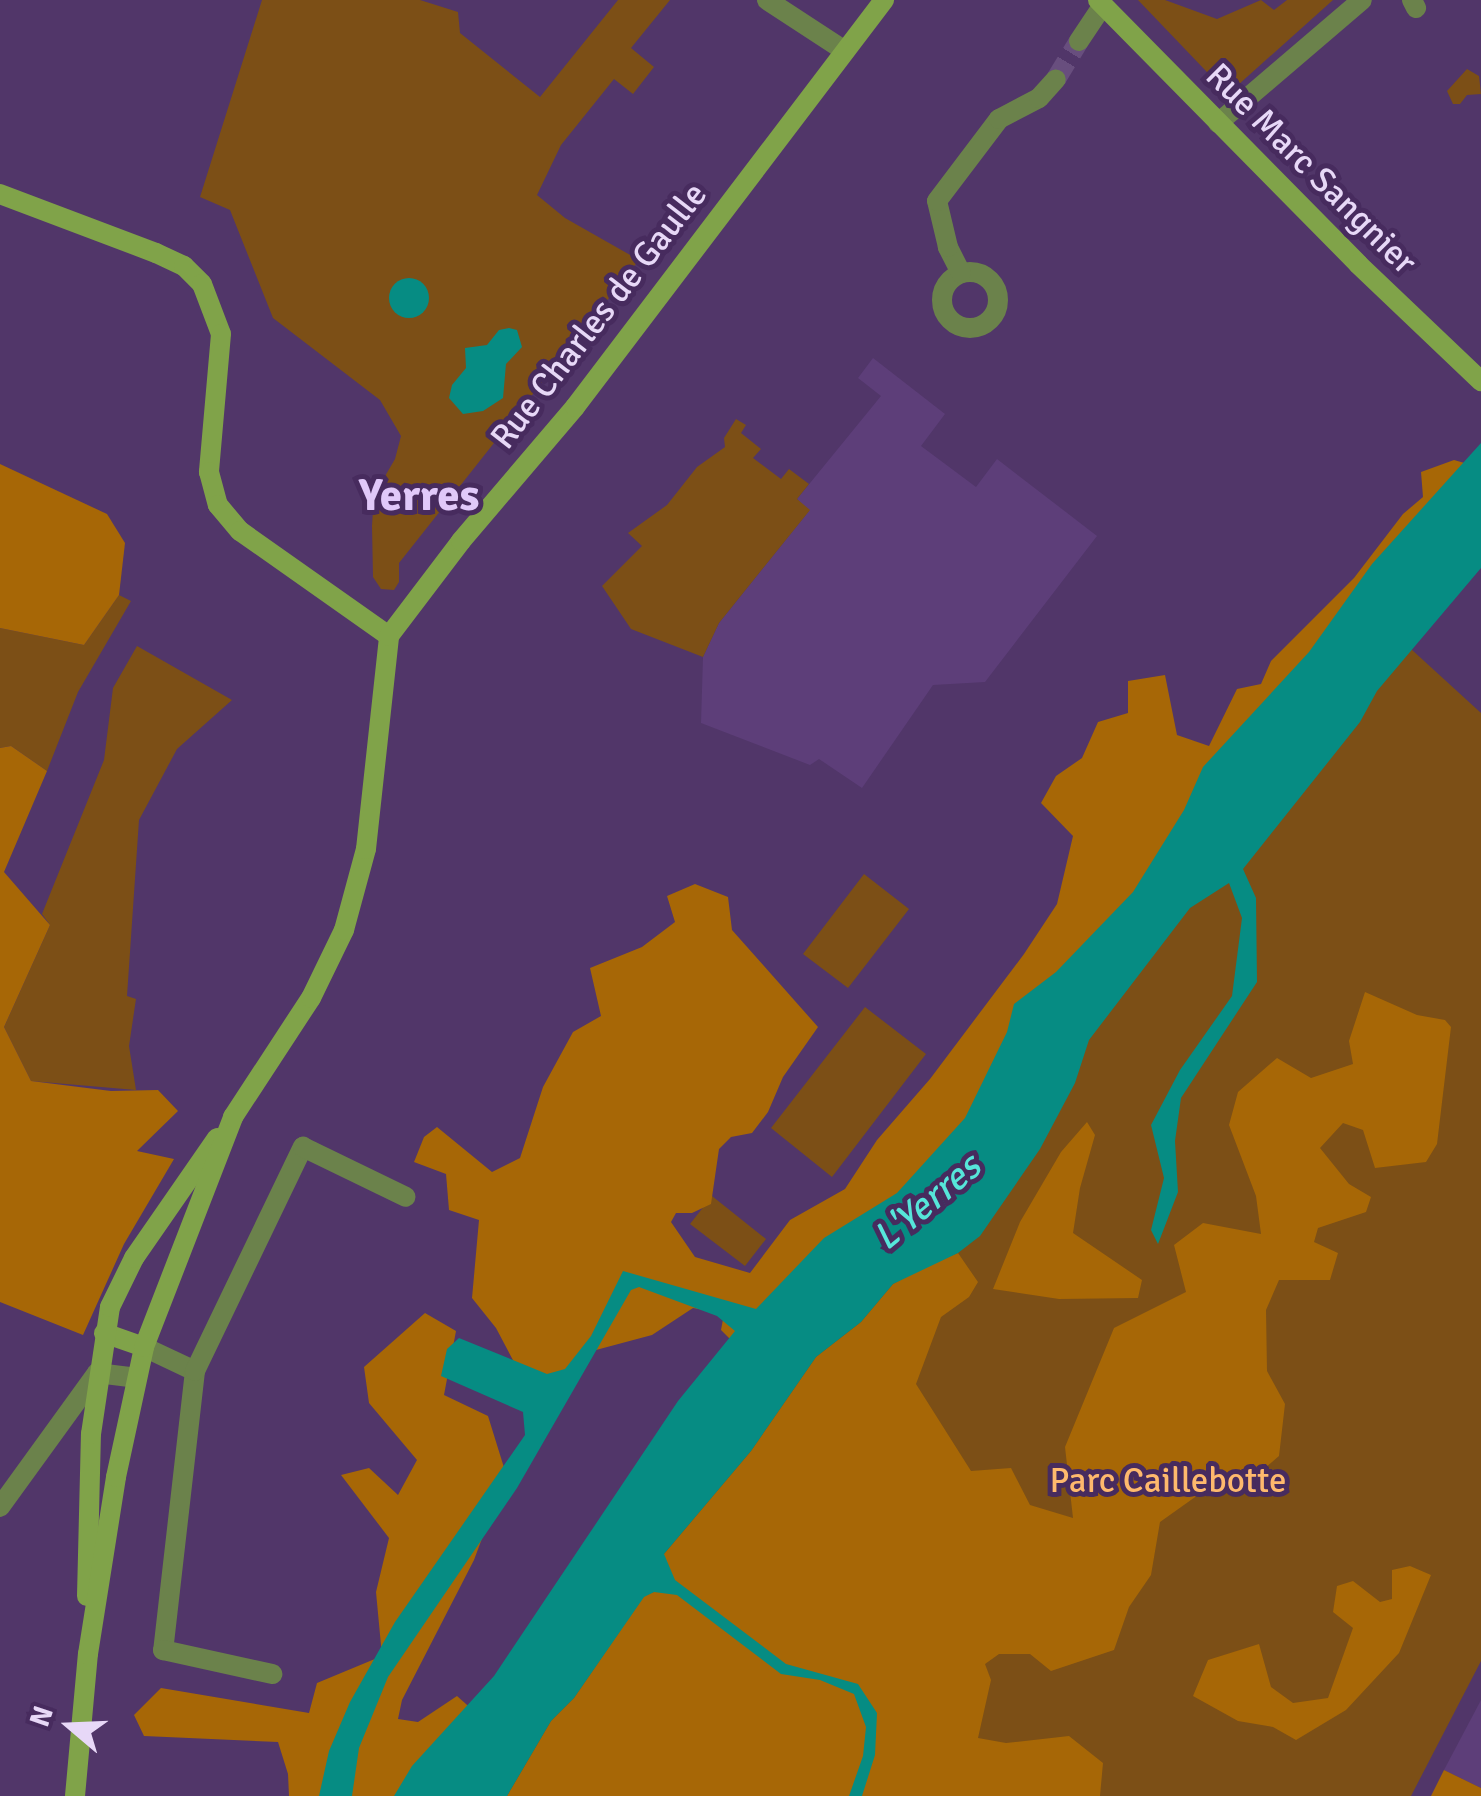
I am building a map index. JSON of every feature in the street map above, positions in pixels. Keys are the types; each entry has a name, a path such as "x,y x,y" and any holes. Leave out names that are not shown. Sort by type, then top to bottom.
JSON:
{"street":[{"path":"768,0 844,52"},
{"name":"Rue Charles de Gaulle","path":"389,636 461,541 575,407 884,0"},
{"path":"1218,123 1362,0"},
{"path":"1078,41 1100,3"},
{"name":"Rue Marc Sangnier","path":"1100,3 1481,381"},
{"path":"961,273 948,248 937,201 1000,120 1040,98 1056,79"},
{"path":"0,194 184,266 202,284 221,334 209,472 218,505 240,531 389,636 366,849 344,930 311,998 134,1258 110,1307 97,1373 86,1548 88,1654"},
{"path":"75,1796 88,1654 136,1378 144,1347 233,1117"},
{"path":"272,1674 163,1650 196,1372 303,1147 406,1197"},
{"path":"104,1333 196,1372"},
{"path":"97,1373 136,1378"},
{"path":"0,1507 97,1373"}],"shaded area":[{"path":"873,358 945,414 921,446 976,487 997,459 1097,536 985,682 933,685 862,788 819,759 810,765 701,723 703,657 719,623 809,511 797,499 881,396 858,378"},
{"path":"1481,1700 1481,1788 1444,1770"}],"green space":[{"path":"262,0 420,0 458,12 460,33 540,97 618,0 670,0 631,48 654,67 633,94 614,79 561,145 537,195 565,218 639,260 399,563 399,582 394,590 381,589 373,577 372,526 374,495 395,459 401,436 380,400 273,318 230,210 200,197"},
{"path":"1138,0 1165,0 1217,19 1261,0 1274,10 1287,0 1333,0 1228,94"},
{"path":"1467,69 1479,76 1481,94 1467,95 1460,104 1453,104 1447,91"},
{"path":"736,419 746,425 741,433 761,449 753,458 781,479 789,469 809,484 797,499 810,510 719,623 703,657 631,629 602,586 642,546 628,533 667,505 697,467 725,447 724,438"},
{"path":"1454,460 1475,466 991,1120 737,1346 721,1330 724,1314 693,1308 652,1335 596,1350 563,1375 525,1383 496,1328 472,1298 479,1220 449,1210 446,1174 414,1162 424,1137 437,1127 492,1172 520,1158 543,1087 573,1032 601,1016 590,968 642,947 675,922 667,896 695,884 728,897 732,930 818,1027 783,1077 768,1112 752,1133 731,1137 719,1149 711,1204 692,1213 676,1213 671,1222 695,1257 750,1273 790,1220 845,1189 877,1140 930,1079 1057,904 1073,836 1041,803 1056,776 1082,758 1098,722 1128,713 1128,681 1165,675 1177,735 1209,746 1237,689 1261,684 1271,661 1354,578 1403,514 1423,497 1421,472"},
{"path":"0,464 107,514 125,543 119,595 84,645 0,628"},
{"path":"119,595 131,601 78,692 47,771 11,746 0,748 0,628 84,645"},
{"path":"137,646 232,700 177,749 139,820 127,996 136,999 129,1046 136,1090 31,1081 4,1027 50,925 42,914 104,760 113,688"},
{"name":"Parc Caillebotte","path":"1411,649 1481,713 1481,1661 1411,1796 500,1796 661,1551 811,1355 1078,1048 1184,909"},
{"path":"11,746 47,771 4,872 50,925 4,1027 31,1081 111,1091 158,1090 178,1111 137,1151 174,1159 124,1244 83,1335 0,1302 0,748"},
{"path":"864,874 909,909 848,988 803,954"},
{"path":"1365,992 1417,1015 1445,1020 1451,1027 1437,1144 1426,1162 1375,1168 1363,1130 1343,1123 1320,1148 1349,1184 1371,1197 1366,1212 1318,1228 1314,1242 1338,1253 1330,1280 1279,1280 1266,1310 1267,1371 1285,1404 1279,1456 1248,1483 1198,1495 1160,1522 1151,1575 1129,1607 1114,1650 1051,1671 1030,1654 999,1654 985,1664 991,1680 978,1738 1006,1743 1069,1736 1103,1763 1100,1796 507,1796 551,1721 574,1698 644,1596 654,1592 664,1554 751,1451 816,1357 861,1322 893,1284 926,1266 958,1253 978,1282 969,1297 941,1317 916,1384 971,1471 1011,1468 1030,1505 1073,1518 1065,1447 1114,1328 1186,1292 1174,1245 1203,1223 1261,1234 1256,1196 1229,1125 1238,1092 1277,1058 1311,1078 1353,1064 1349,1041"},
{"path":"865,1007 926,1054 832,1177 771,1128"},
{"path":"1087,1122 1095,1135 1080,1188 1073,1233 1142,1280 1138,1298 1059,1299 993,1289 1020,1222 1061,1152"},
{"path":"712,1196 766,1239 745,1266 690,1224"},
{"path":"425,1313 456,1331 444,1395 488,1416 506,1474 474,1560 402,1700 398,1719 418,1722 457,1696 484,1720 422,1796 289,1796 288,1774 278,1742 144,1736 134,1715 161,1688 309,1713 317,1683 382,1656 376,1592 389,1538 341,1475 369,1468 398,1495 417,1460 369,1403 364,1367"},
{"path":"1410,1566 1431,1575 1399,1653 1346,1710 1296,1740 1273,1727 1238,1721 1193,1696 1208,1660 1259,1644 1271,1687 1293,1703 1328,1698 1353,1628 1333,1612 1337,1586 1353,1581 1380,1602 1392,1599 1392,1570"},
{"path":"1444,1770 1481,1788 1481,1796 1431,1796"}],"water":[{"path":"409,278 423,284 429,298 423,312 409,318 395,312 389,298 395,284"},
{"path":"499,330 517,330 522,347 506,364 503,398 483,411 463,414 449,398 452,385 466,368 465,348 487,345"},
{"name":"L'Yerres","path":"1481,443 1481,568 1377,691 1360,722 1243,869 1256,898 1257,982 1181,1098 1175,1141 1178,1192 1158,1244 1151,1230 1164,1178 1151,1125 1180,1070 1232,996 1242,918 1229,883 1190,908 1089,1040 1075,1083 1040,1149 980,1236 958,1253 893,1284 861,1322 816,1357 751,1451 664,1554 675,1580 786,1664 858,1684 877,1713 875,1755 862,1796 849,1796 863,1756 866,1727 854,1694 820,1680 781,1674 677,1595 654,1592 644,1597 574,1698 551,1721 507,1796 394,1796 412,1766 494,1676 678,1401 735,1331 717,1316 639,1287 631,1290 517,1488 388,1677 359,1748 352,1796 319,1796 329,1751 350,1702 395,1622 525,1435 523,1412 441,1376 447,1349 459,1338 547,1374 565,1369 591,1336 623,1271 756,1309 824,1238 897,1193 965,1118 1007,1032 1014,1004 1056,972 1133,892 1184,810 1203,767 1309,652 1372,564"}],"tunnel":[{"path":"1056,79 1079,41"}],"district":[{"name":"Yerres","path":"419,496"}]}
